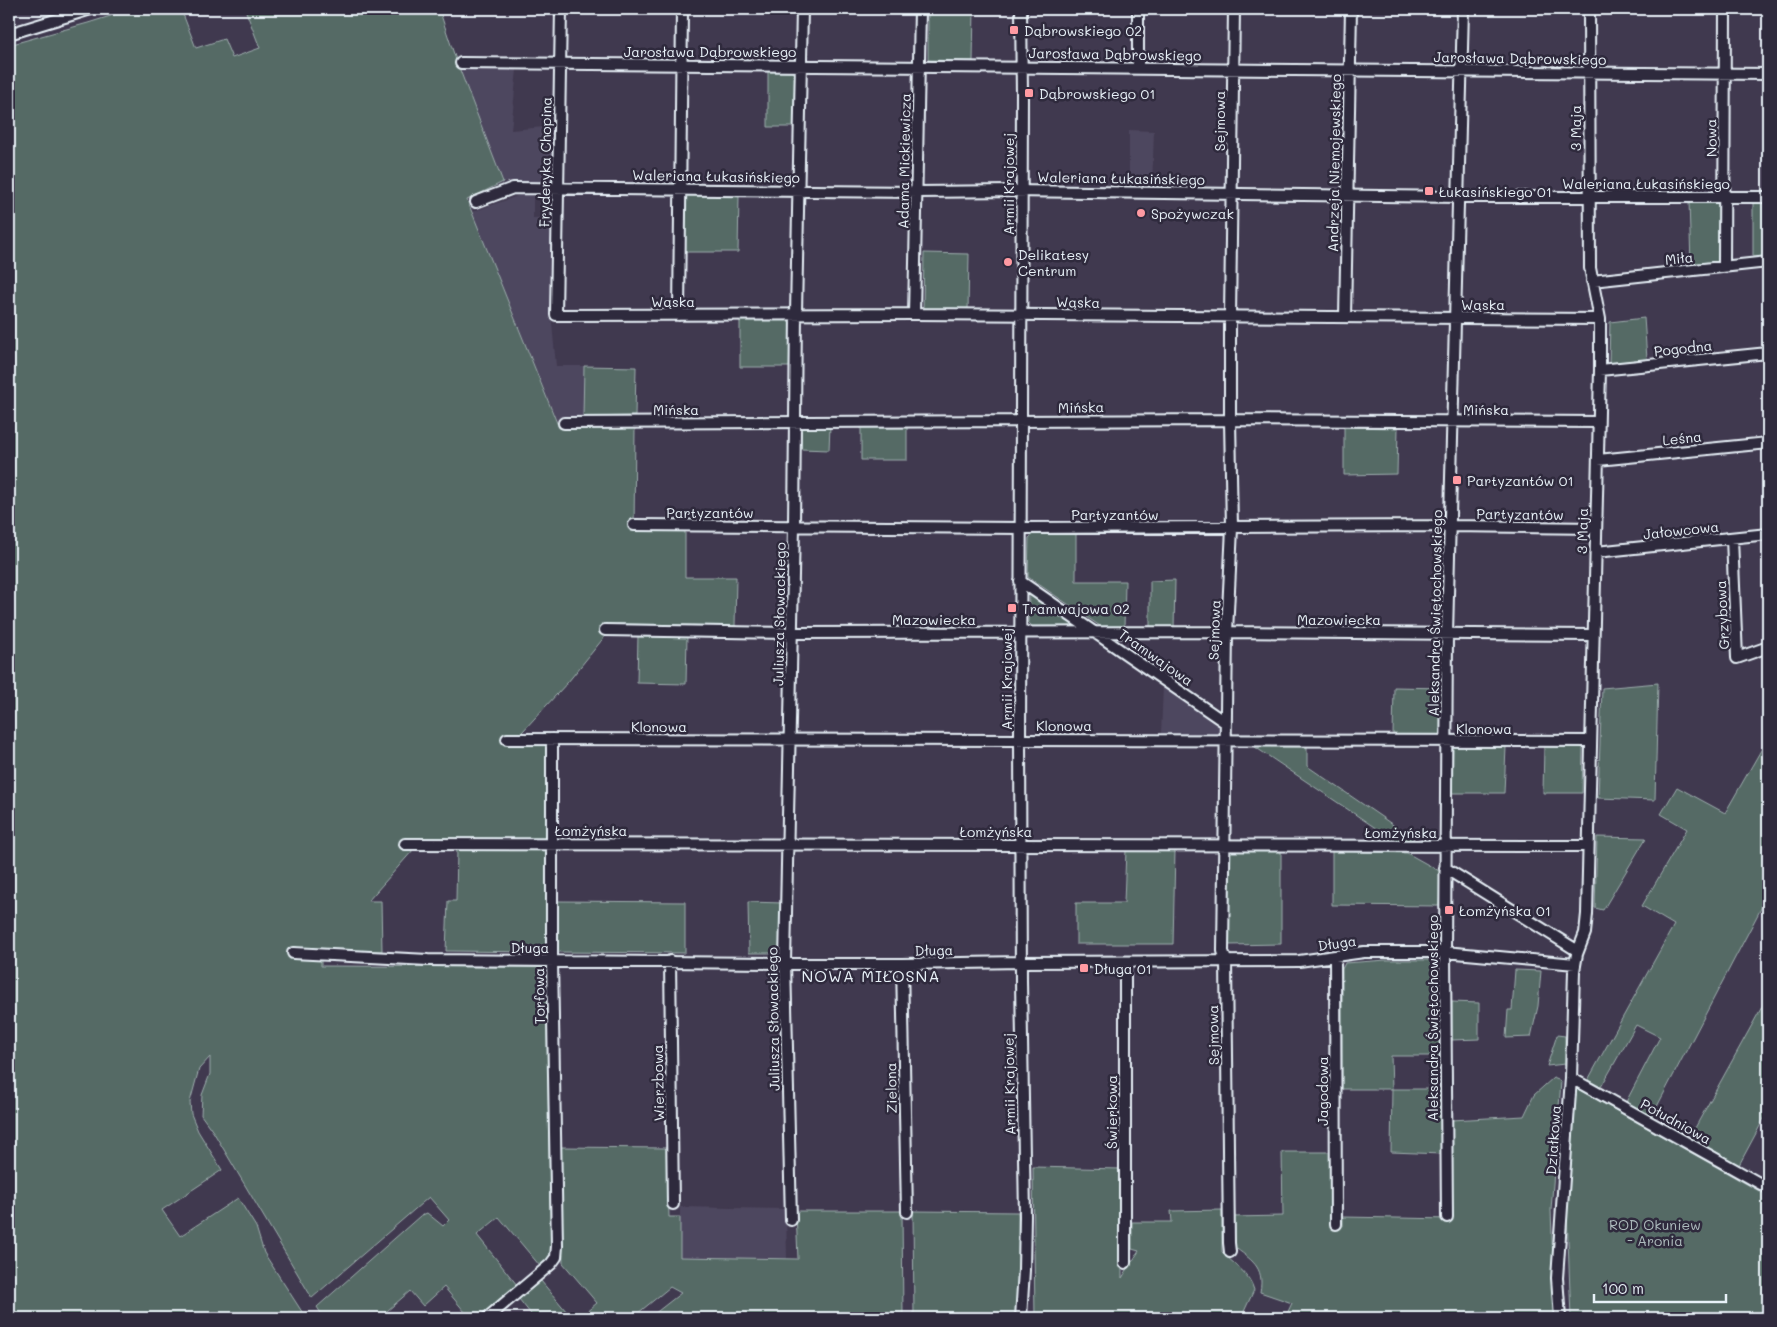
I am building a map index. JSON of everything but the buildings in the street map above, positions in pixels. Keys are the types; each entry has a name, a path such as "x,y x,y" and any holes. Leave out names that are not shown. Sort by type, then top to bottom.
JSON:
{"street":[{"path":"9,34 90,9"},
{"name":"Fryderyka Chopina","path":"556,315 562,9"},
{"path":"679,315 682,9"},
{"name":"Juliusza Słowackiego","path":"791,1220 785,962 802,9"},
{"name":"Adama Mickiewicza","path":"914,314 918,192 920,9"},
{"name":"Armii Krajowej","path":"1021,9 1020,844 1025,1216 1021,1318"},
{"path":"1138,9 1138,68"},
{"name":"Sejmowa","path":"1230,1252 1226,961 1223,951 1226,723 1232,528 1230,317 1234,9"},
{"name":"Andrzeja Niemojewskiego","path":"1345,317 1351,9"},
{"name":"Aleksandra Świętochowskiego","path":"1447,1217 1445,846 1447,634 1463,9"},
{"name":"3 Maja","path":"1575,964 1586,926 1600,370 1600,319 1590,268 1589,9"},
{"name":"Nowa","path":"1724,266 1726,9"},
{"name":"Jarosława Dąbrowskiego","path":"461,63 1768,74"},
{"name":"Waleriana Łukasińskiego","path":"476,202 513,188 918,192 1022,191 1459,197 1768,197"},
{"name":"Miła","path":"1592,281 1768,262"},
{"name":"Wąska","path":"556,315 796,313 1600,319"},
{"name":"Pogodna","path":"1600,370 1768,353"},
{"name":"Mińska","path":"564,423 1230,420 1453,423 1598,422"},
{"name":"Leśna","path":"1598,460 1768,443"},
{"name":"Partyzantów","path":"634,525 1020,528 1450,526 1596,528"},
{"name":"Jałowcowa","path":"1596,552 1768,534"},
{"name":"Grzybowa","path":"1732,538 1737,658 1768,647"},
{"name":"Tramwajowa","path":"1020,581 1226,723"},
{"name":"Mazowiecka","path":"605,630 792,633 1228,632 1593,635"},
{"name":"Klonowa","path":"507,739 1591,741"},
{"name":"Torfowa","path":"487,1318 551,1264 556,1257 552,960 552,739"},
{"name":"Łomżyńska","path":"405,844 1587,846"},
{"path":"1445,868 1578,950"},
{"name":"Długa","path":"293,953 428,960 902,964 1299,961 1364,952 1445,952 1575,964"},
{"name":"Jagodowa","path":"1335,957 1336,1224"},
{"name":"Wierzbowa","path":"670,961 674,1204"},
{"name":"Świerkowa","path":"1125,962 1125,1263"},
{"name":"Zielona","path":"902,964 907,1212"},
{"name":"Działkowa","path":"1560,1318 1557,1278 1571,1078 1575,964"},
{"name":"Południowa","path":"1571,1078 1768,1188"}],"shaded area":[{"path":"460,69 517,69 511,130 555,126 556,182 503,182"},
{"path":"1129,130 1154,131 1152,186 1129,185"},
{"path":"520,195 533,195 533,218 555,217 551,313 556,366 584,366 583,417 559,417 561,431 472,212"},
{"path":"1163,686 1223,724 1223,734 1161,734"},
{"path":"680,1207 786,1209 787,1259 680,1257"}],"green space":[{"path":"133,9 181,9 196,48 224,39 232,58 260,48 245,9 439,9 455,57 503,182 467,200 559,428 635,427 634,531 685,531 685,577 736,577 735,626 617,624 568,682 512,743 548,744 547,839 425,839 368,901 381,901 382,951 321,951 321,966 546,967 551,1257 540,1266 499,1217 477,1235 517,1285 477,1318 470,1318 444,1287 423,1306 410,1291 379,1318 324,1318 317,1307 420,1216 427,1213 443,1226 449,1220 429,1197 312,1298 214,1133 201,1115 202,1095 210,1074 210,1057 199,1069 190,1102 191,1114 198,1131 222,1170 162,1210 180,1236 238,1198 256,1227 264,1253 306,1318 9,1318 9,45"},
{"path":"928,9 974,9 973,61 928,60"},
{"path":"768,71 795,71 795,127 768,127"},
{"path":"686,195 739,196 738,252 684,252"},
{"path":"1689,201 1718,201 1720,204 1721,259 1718,262 1691,265"},
{"path":"1753,202 1768,202 1768,256 1753,258"},
{"path":"924,253 969,254 968,311 923,309"},
{"path":"1644,318 1647,359 1609,363 1610,322"},
{"path":"740,320 792,320 791,367 740,367"},
{"path":"584,366 636,367 635,416 583,417"},
{"path":"801,426 830,426 829,450 801,449"},
{"path":"861,426 907,426 907,460 861,460"},
{"path":"1344,427 1398,428 1397,474 1344,475"},
{"path":"1035,532 1076,533 1076,581 1125,581 1124,629 1103,628 1028,577 1029,538"},
{"path":"1175,580 1174,629 1150,628 1150,581"},
{"path":"1029,594 1079,629 1034,628 1028,622"},
{"path":"638,635 687,635 686,684 637,683"},
{"path":"1658,683 1655,800 1598,798 1602,688"},
{"path":"1394,687 1444,688 1442,736 1393,735"},
{"path":"1768,738 1768,895 1652,1116 1626,1102 1660,1037 1636,1025 1601,1087 1588,1080 1674,925 1642,906 1687,829 1661,814 1677,787 1725,813"},
{"path":"1252,745 1307,746 1307,766 1415,840 1389,840 1389,837"},
{"path":"1544,746 1583,746 1582,793 1543,793"},
{"path":"1453,747 1506,747 1504,793 1452,793"},
{"path":"1597,837 1646,838 1603,910 1595,908"},
{"path":"457,849 547,850 546,952 446,951 448,901 456,901"},
{"path":"1126,850 1175,850 1173,944 1076,944 1076,903 1124,903"},
{"path":"1230,851 1281,851 1281,944 1228,945"},
{"path":"1332,851 1407,853 1441,872 1439,906 1332,905"},
{"path":"558,901 685,902 685,953 558,952"},
{"path":"748,902 783,903 782,953 749,953"},
{"path":"1387,960 1441,960 1441,1056 1391,1056 1392,1089 1342,1089 1342,969 1345,963"},
{"path":"1515,970 1541,971 1538,1006 1531,1037 1506,1038 1508,1010 1512,1010"},
{"path":"1768,996 1768,1111 1739,1165 1690,1137"},
{"path":"1452,1002 1479,1003 1479,1039 1452,1040"},
{"path":"1557,1035 1565,1036 1565,1064 1547,1066"},
{"path":"1553,1078 1561,1081 1551,1210 1555,1318 1285,1318 1292,1303 1260,1292 1260,1276 1255,1264 1233,1246 1232,1217 1283,1216 1282,1152 1332,1152 1333,1225 1343,1226 1343,1217 1451,1219 1452,1120 1524,1116 1534,1095"},
{"name":"ROD Okuniew - Aronia","path":"1576,1088 1768,1196 1768,1318 1571,1318 1567,1213"},
{"path":"1392,1089 1442,1089 1442,1154 1391,1152"},
{"path":"561,1147 667,1148 669,1217 680,1217 680,1257 798,1259 796,1211 902,1211 903,1318 649,1318 681,1293 670,1287 632,1318 579,1318 597,1303 563,1263"},
{"path":"1033,1167 1121,1169 1122,1278 1139,1251 1132,1249 1132,1222 1172,1222 1171,1211 1222,1210 1222,1252 1245,1273 1254,1290 1241,1318 1035,1318"},
{"path":"913,1211 1018,1212 1019,1305 1015,1318 914,1318"},
{"path":"541,1281 572,1318 534,1318 519,1299"}],"place":[{"name":"Dąbrowskiego 02","path":"1014,30"},
{"name":"Dąbrowskiego 01","path":"1029,93"},
{"name":"Łukasińskiego 01","path":"1429,191"},
{"name":"Spożywczak","path":"1141,213"},
{"name":"Delikatesy Centrum","path":"1008,262"},
{"name":"Partyzantów 01","path":"1457,480"},
{"name":"Tramwajowa 02","path":"1012,608"},
{"name":"Łomżyńska 01","path":"1449,910"},
{"name":"Długa 01","path":"1084,968"}],"district":[{"name":"NOWA MIŁOSNA","path":"871,975"}]}
